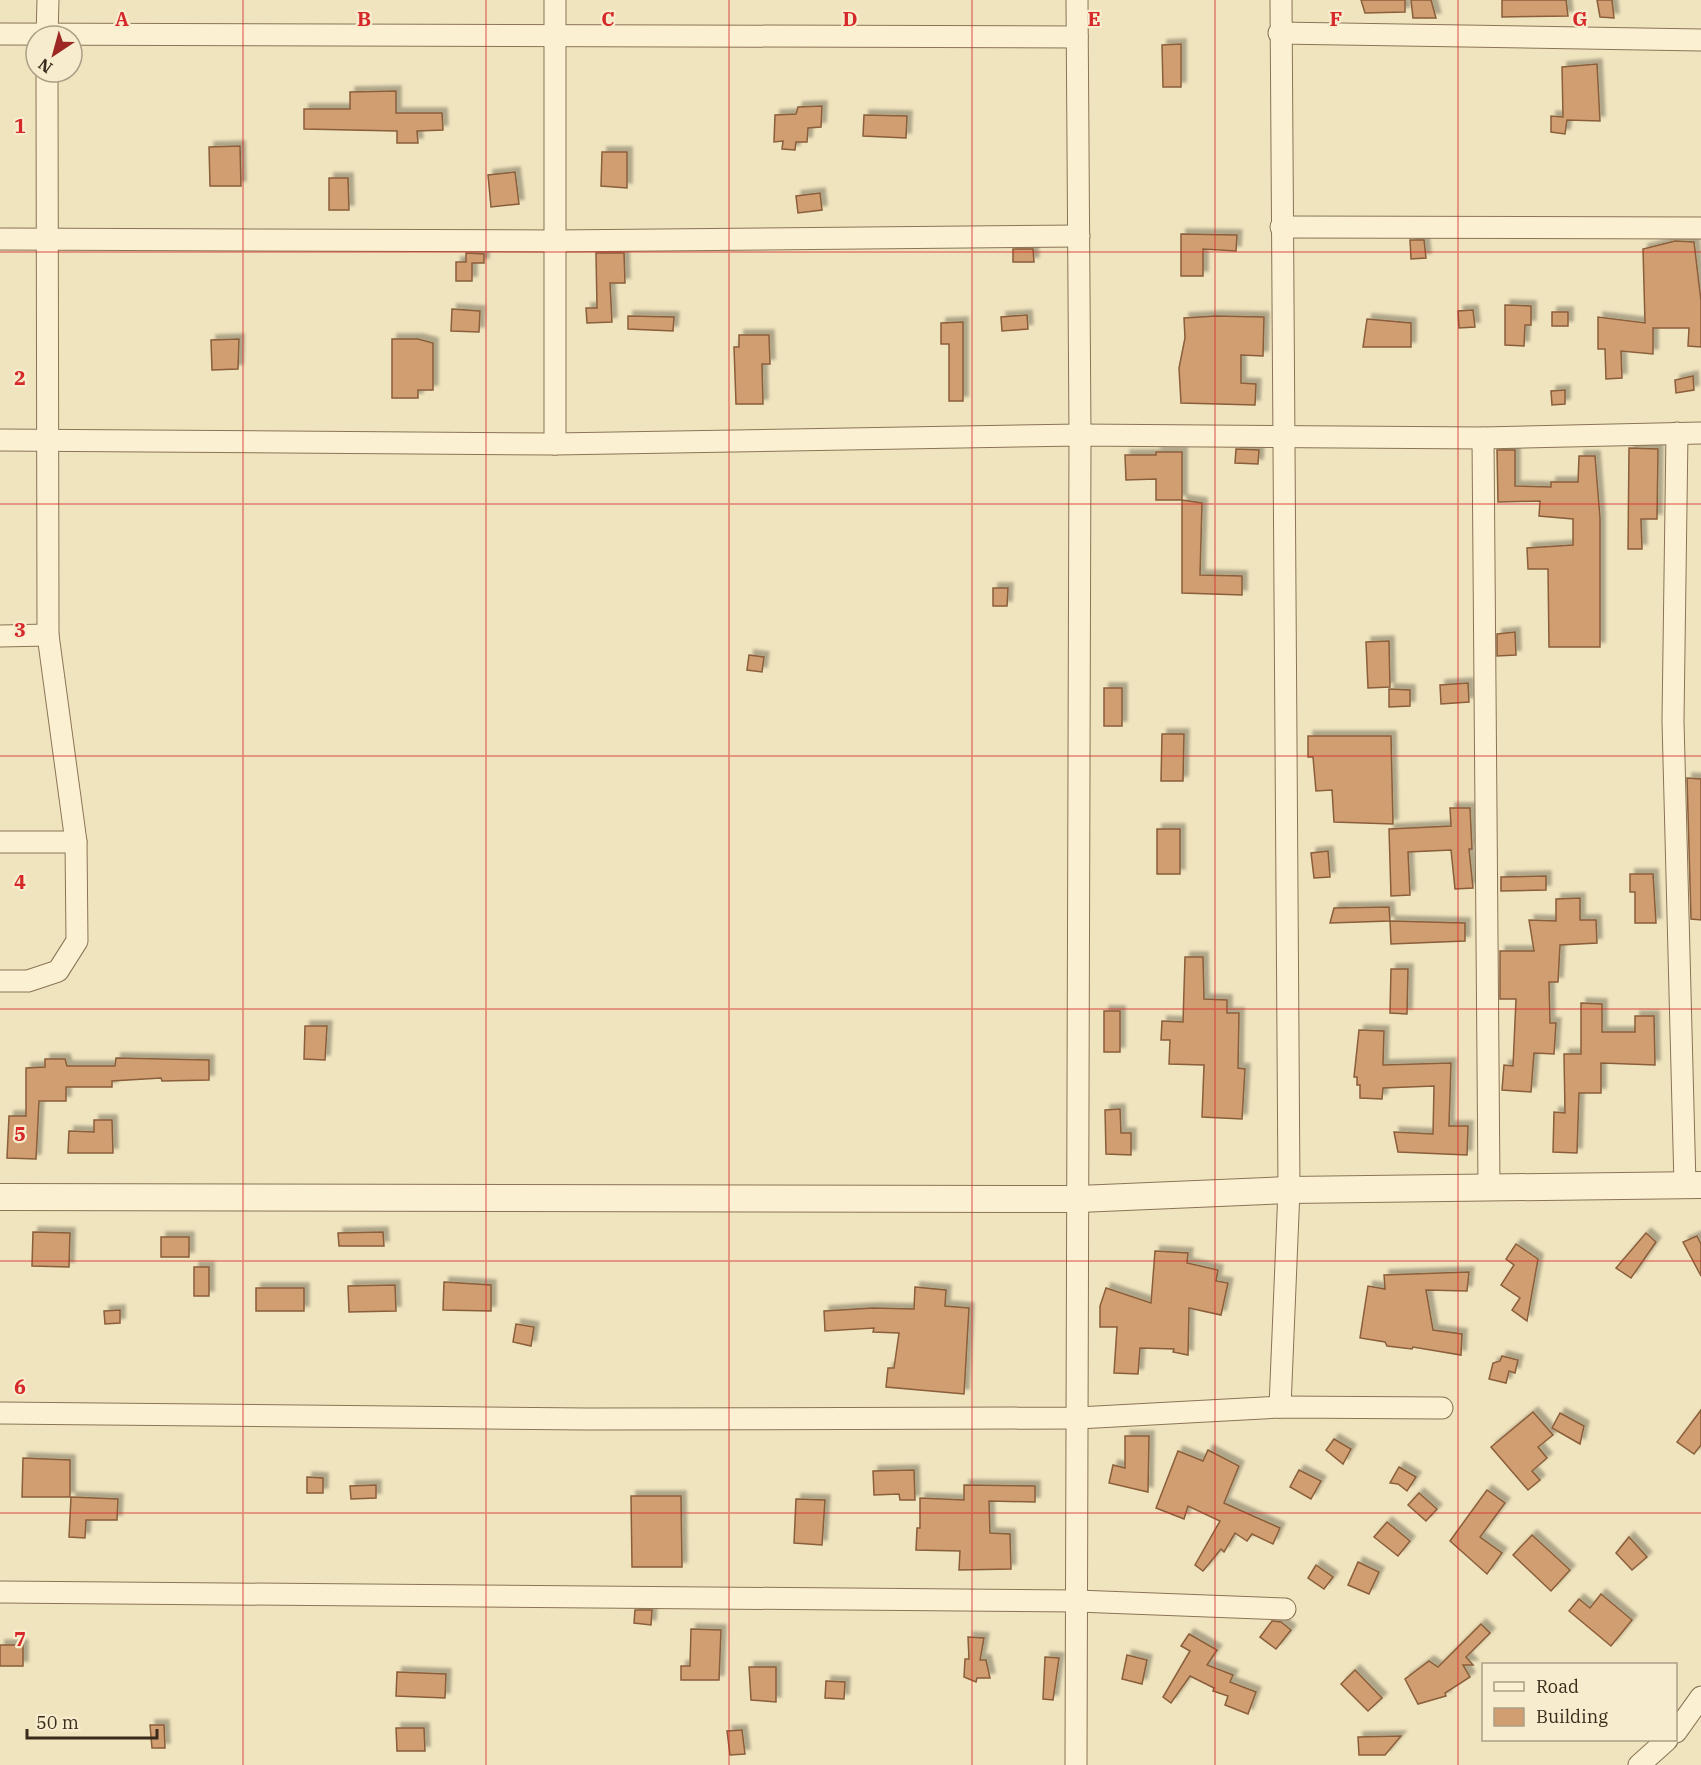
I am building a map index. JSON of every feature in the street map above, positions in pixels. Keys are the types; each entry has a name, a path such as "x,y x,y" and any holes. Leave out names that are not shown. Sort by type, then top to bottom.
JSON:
{"street":[{"path":"47,24 48,0"},
{"path":"555,0 555,444"},
{"path":"1076,1765 1080,435 1077,0"},
{"path":"1280,1407 1289,1190 1281,0"},
{"path":"1280,33 1701,40"},
{"path":"0,34 24,35"},
{"path":"84,35 555,34 1077,37"},
{"path":"0,981 28,981 58,971 77,941 76,842 48,635 47,84"},
{"path":"1281,227 1701,228"},
{"path":"0,239 555,241 1079,236"},
{"path":"0,440 555,444 1080,435 1483,438 1701,433"},
{"path":"0,1197 1079,1199 1289,1190 1693,1185 1674,721 1677,434"},
{"path":"1483,438 1489,1187"},
{"path":"0,636 48,635"},
{"path":"0,842 76,842"},
{"path":"0,1413 586,1419 1078,1418 1280,1407 1442,1408"},
{"path":"0,1592 1077,1601 1285,1609"},
{"path":"1677,1731 1701,1697"},
{"path":"1639,1765 1666,1741"}],"building":[{"path":"1361,0 1405,0 1405,12 1365,13"},
{"path":"1411,0 1431,0 1436,18 1413,18"},
{"path":"1502,0 1566,0 1568,16 1502,17"},
{"path":"1597,0 1612,0 1614,18 1600,17"},
{"path":"1181,44 1181,87 1163,87 1162,45"},
{"path":"1597,64 1600,121 1567,120 1565,134 1551,132 1551,116 1563,117 1562,67"},
{"path":"396,91 396,113 442,113 443,130 417,131 418,143 397,143 397,131 304,129 304,109 350,109 350,92"},
{"path":"822,106 821,127 808,128 807,142 796,142 795,150 782,149 783,141 774,142 775,115 796,114 798,107"},
{"path":"864,115 907,116 906,138 863,136"},
{"path":"240,146 241,186 210,186 209,147"},
{"path":"602,152 627,152 627,188 601,186"},
{"path":"515,172 519,204 491,207 488,175"},
{"path":"329,178 348,178 349,210 329,210"},
{"path":"820,193 822,210 798,213 796,196"},
{"path":"1181,234 1237,235 1236,251 1203,249 1203,276 1181,276"},
{"path":"1410,240 1424,240 1426,258 1411,259"},
{"path":"1675,241 1694,242 1701,301 1701,347 1688,346 1689,328 1653,328 1653,354 1621,351 1622,378 1606,379 1605,349 1598,349 1598,317 1645,323 1643,249"},
{"path":"1013,249 1033,249 1034,262 1013,262"},
{"path":"466,253 484,254 484,263 472,263 472,281 456,281 456,262 466,262"},
{"path":"596,253 624,253 625,283 610,283 612,322 587,323 586,308 597,308"},
{"path":"1505,305 1531,306 1531,325 1525,325 1524,346 1505,345"},
{"path":"452,309 480,311 479,332 451,331"},
{"path":"1473,310 1475,327 1459,328 1458,311"},
{"path":"1552,312 1568,312 1568,326 1552,326"},
{"path":"1027,315 1028,329 1002,331 1001,317"},
{"path":"628,316 674,317 673,331 628,329"},
{"path":"1264,317 1263,356 1241,355 1241,383 1256,384 1255,405 1181,403 1179,368 1185,338 1184,318"},
{"path":"1367,319 1411,323 1411,347 1363,347"},
{"path":"963,322 963,401 949,401 949,344 941,344 941,323"},
{"path":"739,335 769,335 770,364 762,364 763,404 736,404 734,347 739,347"},
{"path":"239,339 238,369 212,370 211,340"},
{"path":"392,339 418,339 433,343 433,390 418,390 418,398 392,398"},
{"path":"1693,376 1694,390 1676,393 1675,380"},
{"path":"1565,390 1565,404 1552,405 1551,391"},
{"path":"1629,448 1658,449 1657,519 1641,519 1642,549 1628,549"},
{"path":"1236,449 1259,450 1258,464 1235,463"},
{"path":"1497,450 1515,450 1515,486 1551,487 1551,482 1578,482 1579,456 1595,456 1600,518 1600,647 1549,647 1548,569 1528,569 1527,548 1573,545 1573,519 1539,516 1540,501 1498,502"},
{"path":"1156,452 1182,452 1182,500 1156,500 1156,479 1126,480 1125,455 1156,455"},
{"path":"1182,500 1202,503 1200,575 1242,576 1242,595 1182,593"},
{"path":"993,588 1008,588 1007,606 993,606"},
{"path":"1515,632 1516,655 1497,656 1497,634"},
{"path":"1389,641 1390,687 1368,688 1366,642"},
{"path":"749,655 764,657 762,672 747,670"},
{"path":"1468,683 1469,702 1441,704 1440,685"},
{"path":"1104,688 1122,688 1122,726 1104,726"},
{"path":"1389,689 1410,690 1410,706 1389,707"},
{"path":"1162,734 1184,734 1183,781 1161,781"},
{"path":"1308,736 1391,736 1393,824 1334,822 1332,790 1316,791 1313,757 1308,757"},
{"path":"1687,778 1701,779 1701,920 1691,919"},
{"path":"1450,808 1470,808 1472,849 1469,849 1473,888 1455,889 1451,850 1408,852 1410,895 1391,896 1389,829 1451,826"},
{"path":"1157,829 1180,829 1180,874 1157,874"},
{"path":"1328,851 1330,877 1314,878 1311,853"},
{"path":"1630,874 1653,874 1656,923 1635,923 1635,892 1630,892"},
{"path":"1546,876 1546,890 1501,891 1501,877"},
{"path":"1580,898 1580,920 1596,920 1597,943 1560,945 1558,982 1549,982 1550,1023 1556,1023 1554,1054 1534,1053 1531,1092 1502,1090 1504,1065 1513,1066 1516,999 1500,999 1500,951 1534,951 1529,920 1556,921 1556,899"},
{"path":"1389,907 1390,921 1330,923 1334,908"},
{"path":"1390,921 1465,923 1465,941 1391,944"},
{"path":"1185,957 1203,957 1204,999 1227,1000 1227,1013 1239,1013 1238,1068 1245,1069 1242,1119 1202,1117 1204,1065 1169,1064 1170,1040 1161,1040 1162,1021 1183,1022"},
{"path":"1391,969 1408,969 1407,1014 1390,1013"},
{"path":"1581,1003 1602,1004 1602,1032 1635,1032 1635,1016 1654,1016 1655,1065 1601,1063 1601,1093 1579,1093 1577,1153 1553,1152 1554,1112 1565,1113 1564,1054 1581,1054"},
{"path":"1104,1011 1120,1011 1120,1052 1104,1052"},
{"path":"305,1026 327,1026 325,1060 304,1059"},
{"path":"1359,1030 1384,1031 1383,1065 1451,1063 1449,1126 1468,1126 1467,1155 1398,1152 1394,1132 1433,1134 1434,1086 1383,1088 1382,1099 1360,1098 1360,1085 1357,1085 1357,1077 1354,1077"},
{"path":"116,1058 209,1060 209,1080 162,1081 161,1078 112,1081 112,1087 66,1087 66,1101 39,1101 36,1159 7,1158 9,1116 26,1116 26,1068 45,1067 45,1059 65,1059 67,1066 115,1066"},
{"path":"1120,1109 1121,1133 1131,1133 1131,1155 1106,1154 1105,1110"},
{"path":"94,1120 112,1120 113,1153 68,1153 69,1131 94,1132"},
{"path":"33,1232 70,1233 69,1267 32,1266"},
{"path":"383,1232 384,1246 339,1246 338,1233"},
{"path":"1646,1233 1656,1242 1631,1278 1616,1268"},
{"path":"1697,1236 1701,1244 1701,1276 1683,1242"},
{"path":"161,1237 189,1237 189,1257 161,1257"},
{"path":"1516,1244 1538,1259 1527,1321 1512,1310 1520,1298 1501,1285 1514,1265 1506,1259"},
{"path":"1155,1251 1188,1253 1187,1263 1218,1270 1216,1281 1228,1283 1221,1315 1189,1308 1188,1355 1173,1352 1174,1349 1140,1348 1138,1374 1114,1373 1117,1327 1100,1327 1100,1306 1106,1288 1151,1303"},
{"path":"194,1267 209,1267 209,1296 194,1296"},
{"path":"1469,1272 1467,1291 1426,1290 1433,1330 1462,1334 1461,1355 1413,1347 1412,1349 1387,1346 1385,1342 1360,1338 1368,1286 1385,1289 1384,1275"},
{"path":"444,1282 491,1285 491,1311 443,1310"},
{"path":"395,1285 396,1311 349,1312 348,1286"},
{"path":"915,1287 946,1290 945,1306 969,1308 964,1394 886,1387 888,1368 894,1368 899,1333 873,1332 874,1328 825,1331 824,1311 873,1308 914,1309"},
{"path":"256,1288 304,1288 304,1311 256,1311"},
{"path":"120,1310 120,1323 105,1324 104,1311"},
{"path":"516,1324 534,1327 531,1346 513,1342"},
{"path":"1502,1356 1518,1360 1515,1373 1509,1371 1506,1383 1489,1379 1493,1363 1500,1361"},
{"path":"1701,1410 1701,1445 1694,1454 1677,1442"},
{"path":"1533,1412 1553,1435 1538,1447 1547,1458 1532,1471 1540,1480 1528,1490 1491,1447"},
{"path":"1560,1413 1584,1426 1580,1444 1552,1428"},
{"path":"1125,1436 1149,1436 1148,1492 1109,1483 1113,1465 1125,1468"},
{"path":"1334,1439 1351,1449 1343,1464 1326,1450"},
{"path":"1208,1450 1239,1466 1224,1503 1280,1528 1273,1544 1252,1534 1247,1541 1235,1533 1224,1552 1221,1549 1203,1571 1195,1565 1220,1521 1188,1506 1184,1519 1156,1508 1178,1451 1203,1461"},
{"path":"23,1458 70,1460 70,1497 22,1497"},
{"path":"1399,1467 1416,1477 1407,1491 1398,1484 1390,1483"},
{"path":"914,1470 915,1500 900,1500 899,1494 874,1495 873,1471"},
{"path":"1299,1470 1321,1481 1311,1499 1290,1487"},
{"path":"307,1477 323,1478 323,1493 307,1493"},
{"path":"376,1485 376,1498 351,1499 350,1486"},
{"path":"964,1485 1035,1486 1035,1502 989,1501 990,1533 1010,1534 1011,1569 959,1570 960,1551 916,1550 917,1528 920,1528 920,1498 964,1500"},
{"path":"1487,1490 1505,1503 1480,1537 1502,1553 1487,1574 1450,1541"},
{"path":"1419,1493 1437,1509 1426,1521 1408,1505"},
{"path":"631,1496 681,1496 682,1567 632,1567"},
{"path":"71,1497 118,1499 117,1520 86,1520 85,1538 69,1537"},
{"path":"796,1499 825,1500 822,1545 794,1543"},
{"path":"1387,1522 1410,1541 1398,1556 1374,1537"},
{"path":"1532,1535 1570,1570 1551,1591 1513,1555"},
{"path":"1629,1537 1647,1557 1632,1570 1616,1553"},
{"path":"1358,1562 1379,1572 1369,1594 1348,1585"},
{"path":"1316,1565 1333,1577 1324,1589 1308,1578"},
{"path":"1601,1594 1632,1620 1611,1646 1569,1611 1579,1599 1590,1608"},
{"path":"635,1610 652,1610 651,1625 634,1623"},
{"path":"1272,1621 1281,1622 1291,1630 1276,1649 1260,1637"},
{"path":"1481,1624 1490,1633 1466,1657 1473,1665 1463,1665 1470,1677 1445,1693 1446,1696 1418,1704 1405,1679 1429,1661 1438,1667"},
{"path":"691,1629 721,1630 719,1680 681,1680 681,1666 690,1666"},
{"path":"1189,1634 1217,1650 1207,1665 1233,1675 1230,1682 1256,1692 1248,1714 1225,1705 1228,1696 1213,1691 1214,1688 1190,1676 1171,1703 1163,1697 1190,1651 1181,1646"},
{"path":"968,1637 984,1638 980,1660 986,1660 990,1678 977,1678 976,1682 964,1677 965,1659 969,1659"},
{"path":"0,1645 23,1645 23,1666 0,1666"},
{"path":"1127,1655 1147,1660 1142,1684 1122,1679"},
{"path":"1045,1657 1059,1658 1053,1700 1043,1699"},
{"path":"749,1667 776,1667 776,1702 751,1700"},
{"path":"1355,1670 1382,1698 1368,1711 1341,1684"},
{"path":"397,1672 446,1674 445,1698 396,1696"},
{"path":"826,1681 845,1682 844,1699 825,1698"},
{"path":"150,1725 164,1725 165,1748 152,1748"},
{"path":"396,1728 424,1728 425,1751 397,1751"},
{"path":"742,1730 745,1754 730,1755 727,1731"},
{"path":"1401,1736 1385,1755 1359,1755 1358,1737"}]}
